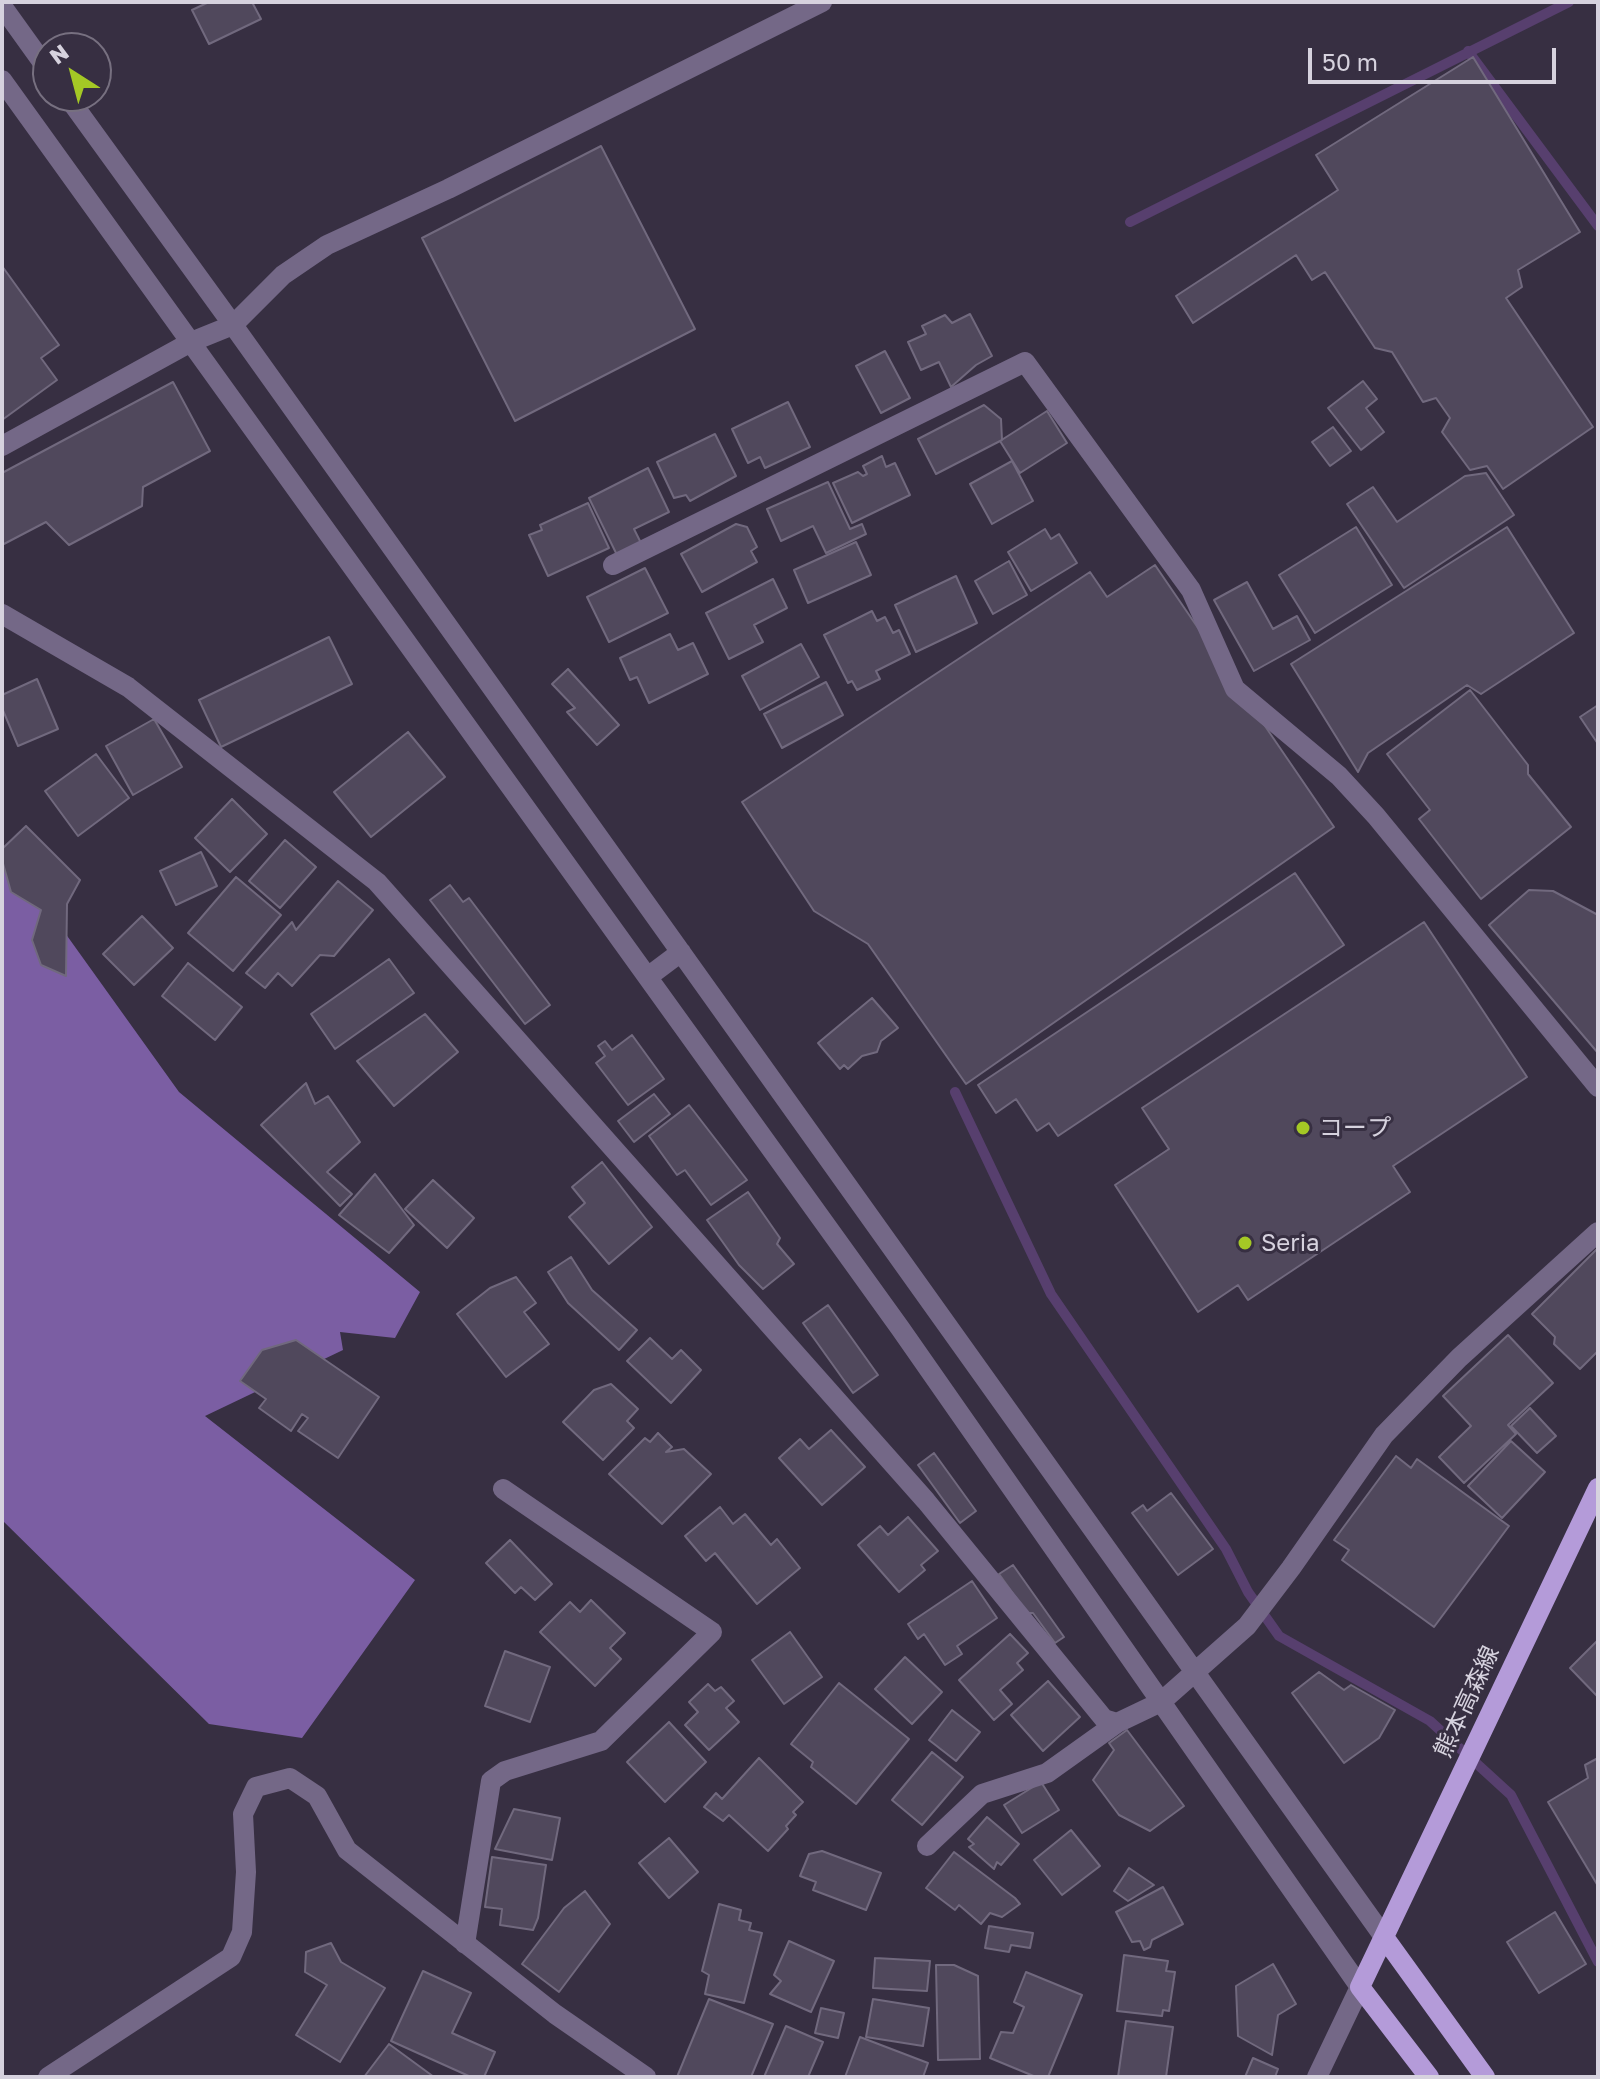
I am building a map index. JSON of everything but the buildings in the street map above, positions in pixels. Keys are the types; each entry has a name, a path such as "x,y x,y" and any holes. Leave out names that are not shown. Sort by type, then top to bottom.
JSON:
{"main road":[{"name":"熊本高森線","path":"1360,1987 1598,1488"},
{"path":"1384,1937 1485,2077"},
{"path":"1360,1987 1429,2077"}],"street":[{"path":"2,446 191,342 233,325 283,275 327,245 448,189 822,2"},
{"path":"2,6 32,48"},
{"path":"2,80 649,976 1360,1987 1317,2077"},
{"path":"79,112 1384,1937"},
{"path":"613,565 1025,362 1191,590 1235,689 1339,776 1376,816 1598,1087"},
{"path":"2,614 128,687 377,882 926,1501 1104,1719 1117,1723"},
{"path":"649,976 681,952"},
{"path":"927,1846 982,1794 1047,1773 1117,1723 1161,1702 1247,1626 1384,1435 1459,1358 1598,1232"},
{"path":"465,1944 491,1781 505,1771 601,1741 712,1632 503,1489"},
{"path":"48,2077 231,1957 242,1932 246,1872 243,1814 256,1787 290,1778 317,1796 347,1850 555,2014 646,2077"}],"shaded area":[{"path":"2,845 179,1092 420,1292 395,1338 340,1332 343,1350 205,1416 415,1580 302,1738 209,1724 2,1520"}],"waterway":[{"path":"1130,222 1569,2"},
{"path":"1468,51 1598,226"},
{"path":"955,1092 1051,1294 1226,1549 1248,1592 1279,1636 1430,1721 1511,1795 1598,1962"}],"place":[{"name":"コープ","path":"1303,1128"},
{"name":"Seria","path":"1245,1243"}]}
